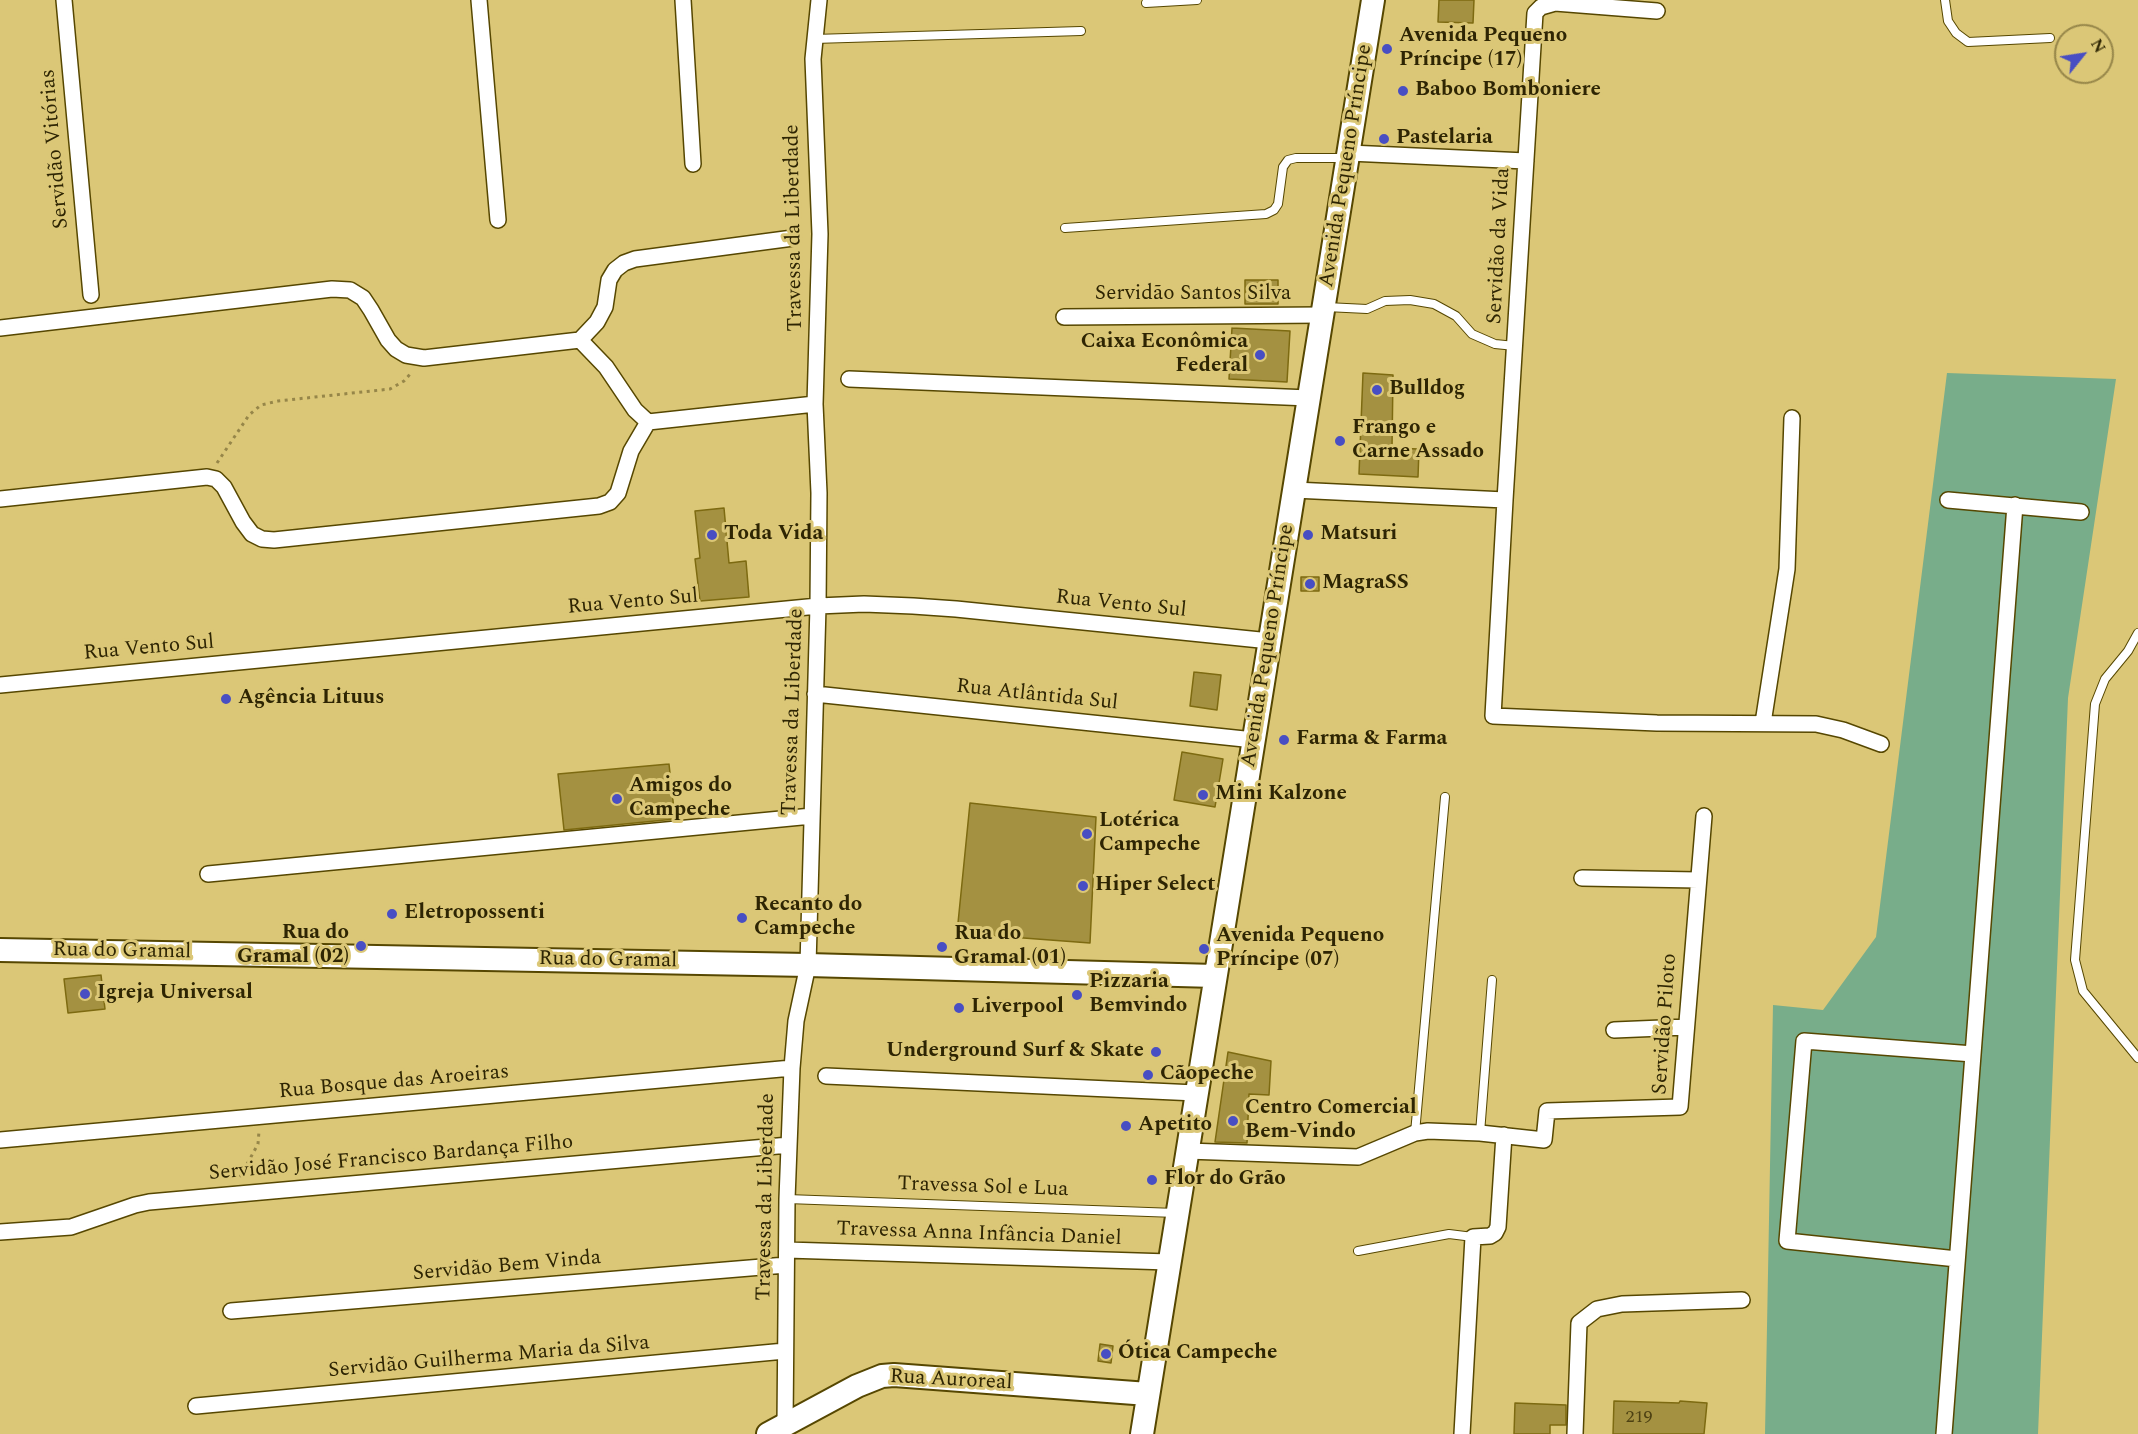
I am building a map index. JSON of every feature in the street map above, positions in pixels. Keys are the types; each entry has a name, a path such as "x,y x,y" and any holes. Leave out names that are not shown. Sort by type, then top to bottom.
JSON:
{"main road":[{"name":"Avenida Pequeno Príncipe","path":"1142,1434 1373,0"},
{"name":"Rua do Gramal","path":"0,950 808,965 1215,976"},
{"name":"Rua Auroreal","path":"776,1430 857,1386 882,1376 894,1375 1148,1394"}],"street":[{"name":"Servidão Vitórias","path":"64,0 91,295"},
{"path":"479,0 498,220"},
{"path":"682,0 693,164"},
{"name":"Travessa da Liberdade","path":"776,1430 785,1352 792,1068 796,1021 808,965 818,606 819,492 815,404 820,234 813,94 814,39 819,0"},
{"name":"Servidão da Vida","path":"1658,11 1555,3 1541,6 1535,13 1493,716 1657,723 1763,723"},
{"path":"1349,156 1526,161"},
{"path":"0,328 332,289 350,290 367,304 388,340 396,349 406,355 424,358 580,340 597,322 605,307 609,280 615,270 624,263 635,259 793,238"},
{"name":"Servidão Santos Silva","path":"1064,316 1324,311"},
{"path":"580,340 601,361 635,410 648,422 815,404"},
{"path":"849,379 1309,398"},
{"path":"1792,418 1787,569 1763,723 1830,726 1881,744"},
{"path":"0,499 207,477 216,479 224,487 252,534 262,539 274,540 599,506 610,502 618,493 631,451 648,422"},
{"path":"1294,490 1505,500"},
{"path":"1948,500 2081,512"},
{"path":"1944,1434 2015,506"},
{"name":"Rua Vento Sul","path":"0,685 818,606 864,604 914,606 1270,641"},
{"name":"Rua Atlântida Sul","path":"815,694 1254,740"},
{"path":"208,874 812,816"},
{"name":"Servidão Piloto","path":"1187,1151 1358,1157 1415,1133 1446,1131 1544,1140 1547,1111 1680,1107 1704,816"},
{"path":"1582,878 1698,880"},
{"path":"1614,1030 1686,1027"},
{"path":"1957,1259 1788,1241 1789,1217 1804,1041 1973,1054"},
{"name":"Rua Bosque das Aroeiras","path":"0,1140 792,1068"},
{"path":"826,1076 1196,1093"},
{"path":"1462,1434 1473,1237 1491,1236 1496,1233 1498,1227 1504,1135"},
{"name":"Servidão José Francisco Bardança Filho","path":"0,1232 55,1230 85,1223 135,1205 789,1145"},
{"name":"Travessa Anna Infância Daniel","path":"787,1258 1169,1262"},
{"name":"Servidão Bem Vinda","path":"231,1311 787,1258"},
{"path":"1575,1434 1579,1323 1598,1309 1622,1304 1742,1300"},
{"name":"Servidão Guilherma Maria da Silva","path":"196,1406 785,1352"}],"lane":[{"path":"1146,3 1197,0"},
{"path":"1945,0 1948,21 1956,33 1968,42 2050,38"},
{"path":"814,39 1081,31"},
{"path":"1065,228 1266,214 1274,210 1278,204 1283,167 1288,160 1349,156"},
{"path":"1324,311 1367,309 1385,300 1410,300 1434,304 1456,316 1472,334 1495,344 1515,346"},
{"path":"2138,633 2128,651 2105,679 2095,704 2075,960 2083,991 2138,1058"},
{"path":"1415,1133 1445,797"},
{"path":"1480,1133 1492,980"},
{"name":"Travessa Sol e Lua","path":"787,1199 1177,1213"},
{"path":"1358,1251 1449,1234 1473,1237"}],"path":[{"path":"207,477 249,415 261,405 278,401 390,389 404,381 424,358"},
{"path":"226,1195 244,1173 258,1144 257,1116"}],"green space":[{"path":"1947,373 2116,379 2068,698 2038,1434 1765,1434 1773,1005 1823,1010 1876,937"}],"building":[{"path":"1439,0 1474,0 1473,23 1438,22"},
{"path":"1245,280 1278,280 1278,304 1245,304"},
{"name":"Caixa Econômica Federal","path":"1232,328 1290,331 1287,382 1229,379"},
{"path":"1363,373 1393,375 1392,448 1419,449 1418,477 1359,474"},
{"name":"Toda Vida","path":"724,508 729,563 746,561 749,597 700,601 695,559 700,558 695,511"},
{"name":"MagraSS","path":"1301,577 1319,577 1319,591 1301,591"},
{"path":"1194,672 1221,675 1217,710 1190,706"},
{"path":"1182,752 1223,759 1215,807 1174,800"},
{"name":"Amigos do Campeche","path":"669,764 675,819 564,830 558,774"},
{"path":"970,803 1096,817 1090,943 957,933"},
{"name":"Igreja Universal","path":"101,975 105,1009 68,1013 64,979"},
{"name":"Centro Comercial Bem-Vindo","path":"1228,1052 1271,1061 1269,1095 1249,1094 1247,1143 1215,1142"},
{"name":"Ótica Campeche","path":"1100,1344 1113,1346 1111,1363 1098,1361"},
{"path":"1614,1401 1707,1403 1704,1434 1613,1434"},
{"path":"1515,1403 1566,1405 1566,1425 1550,1425 1550,1434 1514,1434"}],"place":[{"name":"Avenida Pequeno Príncipe (17)","path":"1387,49"},
{"name":"Baboo Bomboniere","path":"1403,91"},
{"name":"Pastelaria","path":"1384,139"},
{"name":"Caixa Econômica Federal","path":"1260,355"},
{"name":"Bulldog","path":"1377,390"},
{"name":"Frango e Carne Assado","path":"1340,441"},
{"name":"Toda Vida","path":"712,535"},
{"name":"Matsuri","path":"1308,535"},
{"name":"MagraSS","path":"1310,584"},
{"name":"Agência Lituus","path":"226,699"},
{"name":"Farma & Farma","path":"1284,740"},
{"name":"Mini Kalzone","path":"1203,795"},
{"name":"Amigos do Campeche","path":"617,799"},
{"name":"Lotérica Campeche","path":"1087,834"},
{"name":"Hiper Select","path":"1083,886"},
{"name":"Eletropossenti","path":"392,914"},
{"name":"Recanto do Campeche","path":"742,918"},
{"name":"Rua do Gramal (02)","path":"361,946"},
{"name":"Rua do Gramal (01)","path":"942,947"},
{"name":"Avenida Pequeno Príncipe (07)","path":"1204,949"},
{"name":"Igreja Universal","path":"85,994"},
{"name":"Pizzaria Bemvindo","path":"1077,995"},
{"name":"Liverpool","path":"959,1008"},
{"name":"Underground Surf & Skate","path":"1156,1052"},
{"name":"Cãopeche","path":"1148,1075"},
{"name":"Centro Comercial Bem-Vindo","path":"1233,1121"},
{"name":"Apetito","path":"1126,1126"},
{"name":"Flor do Grão","path":"1152,1180"},
{"name":"Ótica Campeche","path":"1106,1354"}]}
